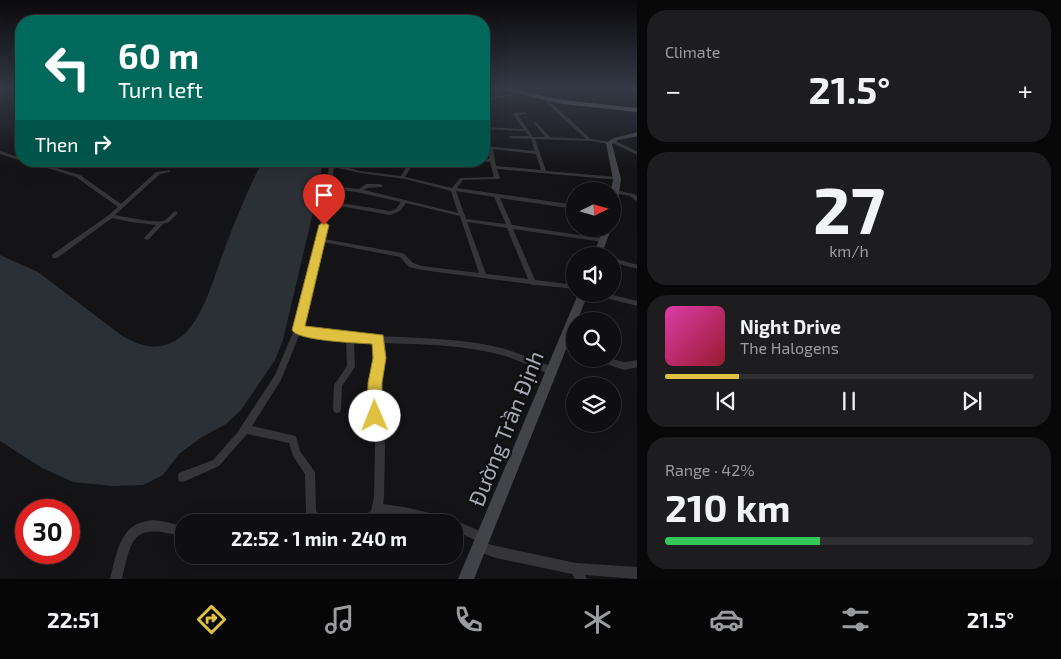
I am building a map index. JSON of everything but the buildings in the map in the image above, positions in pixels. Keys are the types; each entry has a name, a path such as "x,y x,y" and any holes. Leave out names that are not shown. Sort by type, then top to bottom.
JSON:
{"main road":[{"path":"617,182 611,142 637,134"},
{"path":"601,247 603,240"},
{"name":"Đường Trần Định","path":"466,579 552,370 566,349"}],"street":[{"path":"517,116 532,139 544,172"},
{"path":"564,116 590,140"},
{"path":"536,123 549,139"},
{"path":"490,128 527,130"},
{"path":"510,137 611,142 637,154"},
{"path":"453,190 462,178 496,178 491,148 537,153"},
{"path":"0,152 15,158"},
{"path":"47,167 78,176 121,206"},
{"path":"183,477 216,463 246,428 278,378 298,330 321,240 327,207 325,202 326,187 330,167"},
{"path":"341,167 354,172 402,178 453,190 566,205"},
{"path":"402,178 409,167"},
{"path":"495,167 617,179"},
{"path":"54,256 111,216 158,173 168,171"},
{"path":"360,191 366,186 380,186"},
{"path":"326,187 360,191 462,218 603,240"},
{"path":"453,190 483,274"},
{"path":"621,193 632,196 637,202"},
{"path":"497,197 533,282"},
{"path":"325,202 390,213 398,210 404,202"},
{"path":"111,216 132,221 161,223 167,222 175,213"},
{"path":"146,238 161,223"},
{"path":"321,240 402,256 411,265 422,268 466,275 483,274 566,285"},
{"path":"621,300 637,304"},
{"path":"298,330 350,338 490,347 520,355 552,370"},
{"path":"337,409 338,385 351,367 350,338"},
{"path":"374,514 377,508 380,446 379,428 375,416 375,383 380,358 378,339"},
{"path":"621,365 637,363"},
{"path":"246,428 292,439 296,453 310,472 313,514"},
{"path":"377,508 413,514"},
{"path":"116,579 120,561 129,539 137,528 145,524 175,530"},
{"path":"463,531 481,542 578,574 637,573"}],"lane":[{"path":"621,263 637,267"}],"shaded area":[{"path":"260,167 322,167 283,340 275,360 241,410 226,424 202,437 179,454 163,475 143,485 112,486 73,482 42,468 0,441 0,255 38,272 128,339 149,346 171,343 187,332 201,310 252,182"}],"route":[{"path":"324,225 298,330 344,338 378,339 380,358 375,383 375,416"}]}
